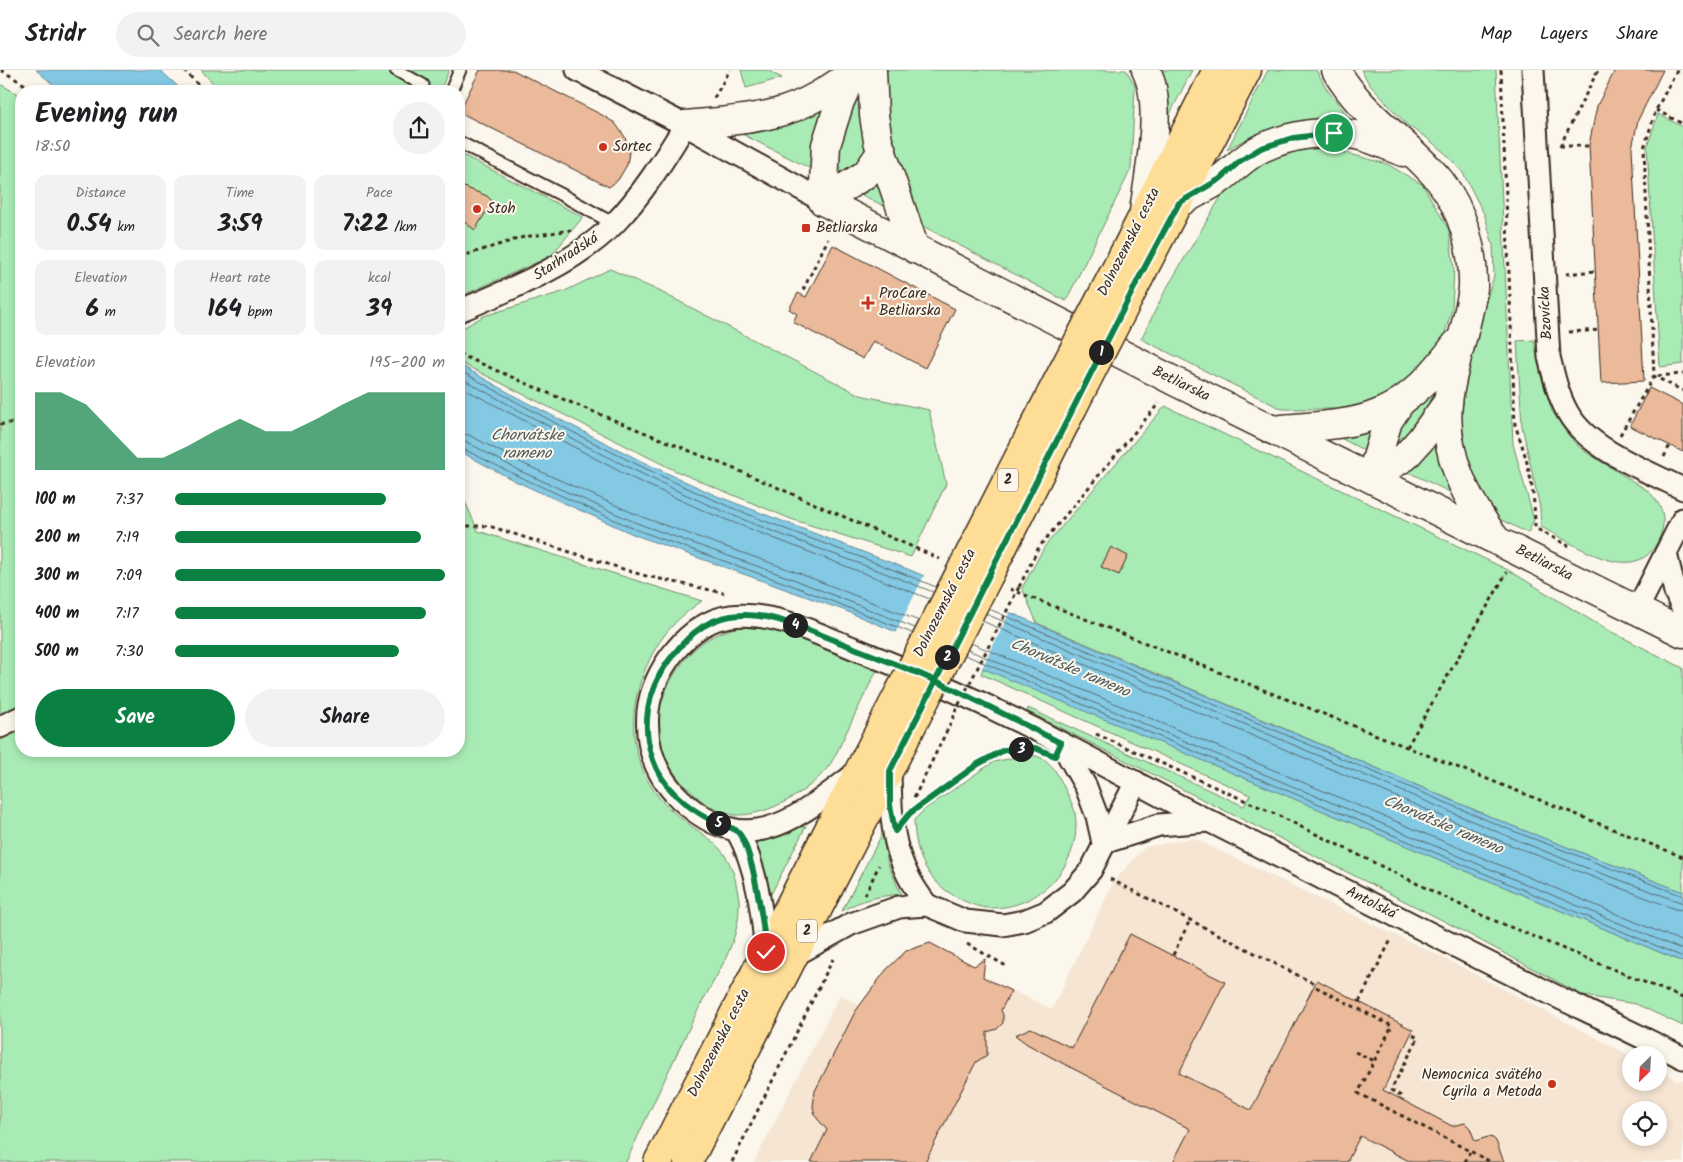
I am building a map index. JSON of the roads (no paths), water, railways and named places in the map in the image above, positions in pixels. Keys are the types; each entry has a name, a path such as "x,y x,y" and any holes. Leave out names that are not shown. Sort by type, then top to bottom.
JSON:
{"main road":[{"name":"Dolnozemská cesta","path":"1128,272 1144,213 1217,70"},
{"name":"Dolnozemská cesta","path":"658,1162 856,773 912,695 977,573 1128,272 1179,203 1247,70"},
{"name":"Dolnozemská cesta","path":"688,1162 890,771 912,695"}],"street":[{"name":"Betliarska","path":"578,70 915,249 1273,430 1495,538 1683,633"},
{"path":"1144,213 1154,110 1154,91 1146,70"},
{"path":"1336,70 1350,91 1439,179 1454,204 1468,239 1474,271 1473,288 1448,402 1448,427 1462,486 1495,538"},
{"name":"Bzovícka","path":"1533,70 1549,358 1561,400 1571,418 1594,441 1683,489"},
{"path":"685,126 725,122 778,113 795,107 860,71"},
{"path":"860,71 874,115 882,151 915,249"},
{"path":"822,201 826,145 840,101 860,71"},
{"name":"Starhradská","path":"465,309 522,285 583,249 614,224 658,171 685,126"},
{"path":"1179,203 1220,179 1240,161 1261,148 1293,138 1334,133 1355,135 1372,139 1417,158"},
{"path":"822,201 860,179 871,168 882,151"},
{"path":"1273,430 1362,418 1380,413 1400,403 1433,374 1462,336"},
{"path":"1371,477 1405,456 1421,439 1448,402"},
{"path":"1371,477 1388,421 1400,403"},
{"path":"1637,610 1683,518"},
{"path":"1666,553 1675,592 1683,610"},
{"name":"Antolská","path":"737,831 704,816 682,801 672,791 653,761 647,730 650,696 663,668 691,635 701,627 733,615 764,617 793,625 921,675 1061,743 1209,821 1683,1058"},
{"path":"0,727 15,720"},
{"path":"1061,743 1086,787 1097,816 1103,844"},
{"path":"890,771 890,805 900,861 912,886 927,905"},
{"path":"766,952 763,916 745,845 737,831 752,831 777,826 800,816 856,773"},
{"path":"795,955 852,924 899,907 927,905 965,921 1003,925 1024,921 1046,912 1072,892 1091,870 1136,782"},
{"path":"1103,844 1159,825 1209,821"}],"lane":[{"path":"396,70 423,85"},
{"path":"454,85 460,70"},
{"path":"465,145 614,224"}],"water":[{"path":"36,70 160,70 176,85 54,85"},
{"name":"Chorvátske rameno","path":"465,367 518,398 643,462 717,496 910,570 1510,825 1683,892 1683,962 846,611 635,535 515,481 465,454"}],"place":[{"name":"Sortec","path":"603,147"},
{"name":"Stoh","path":"477,209"},
{"name":"Betliarska","path":"806,228"},
{"name":"ProCare Betliarska","path":"868,303"},
{"name":"Nemocnica svätého Cyrila a Metoda","path":"1552,1084"}]}
